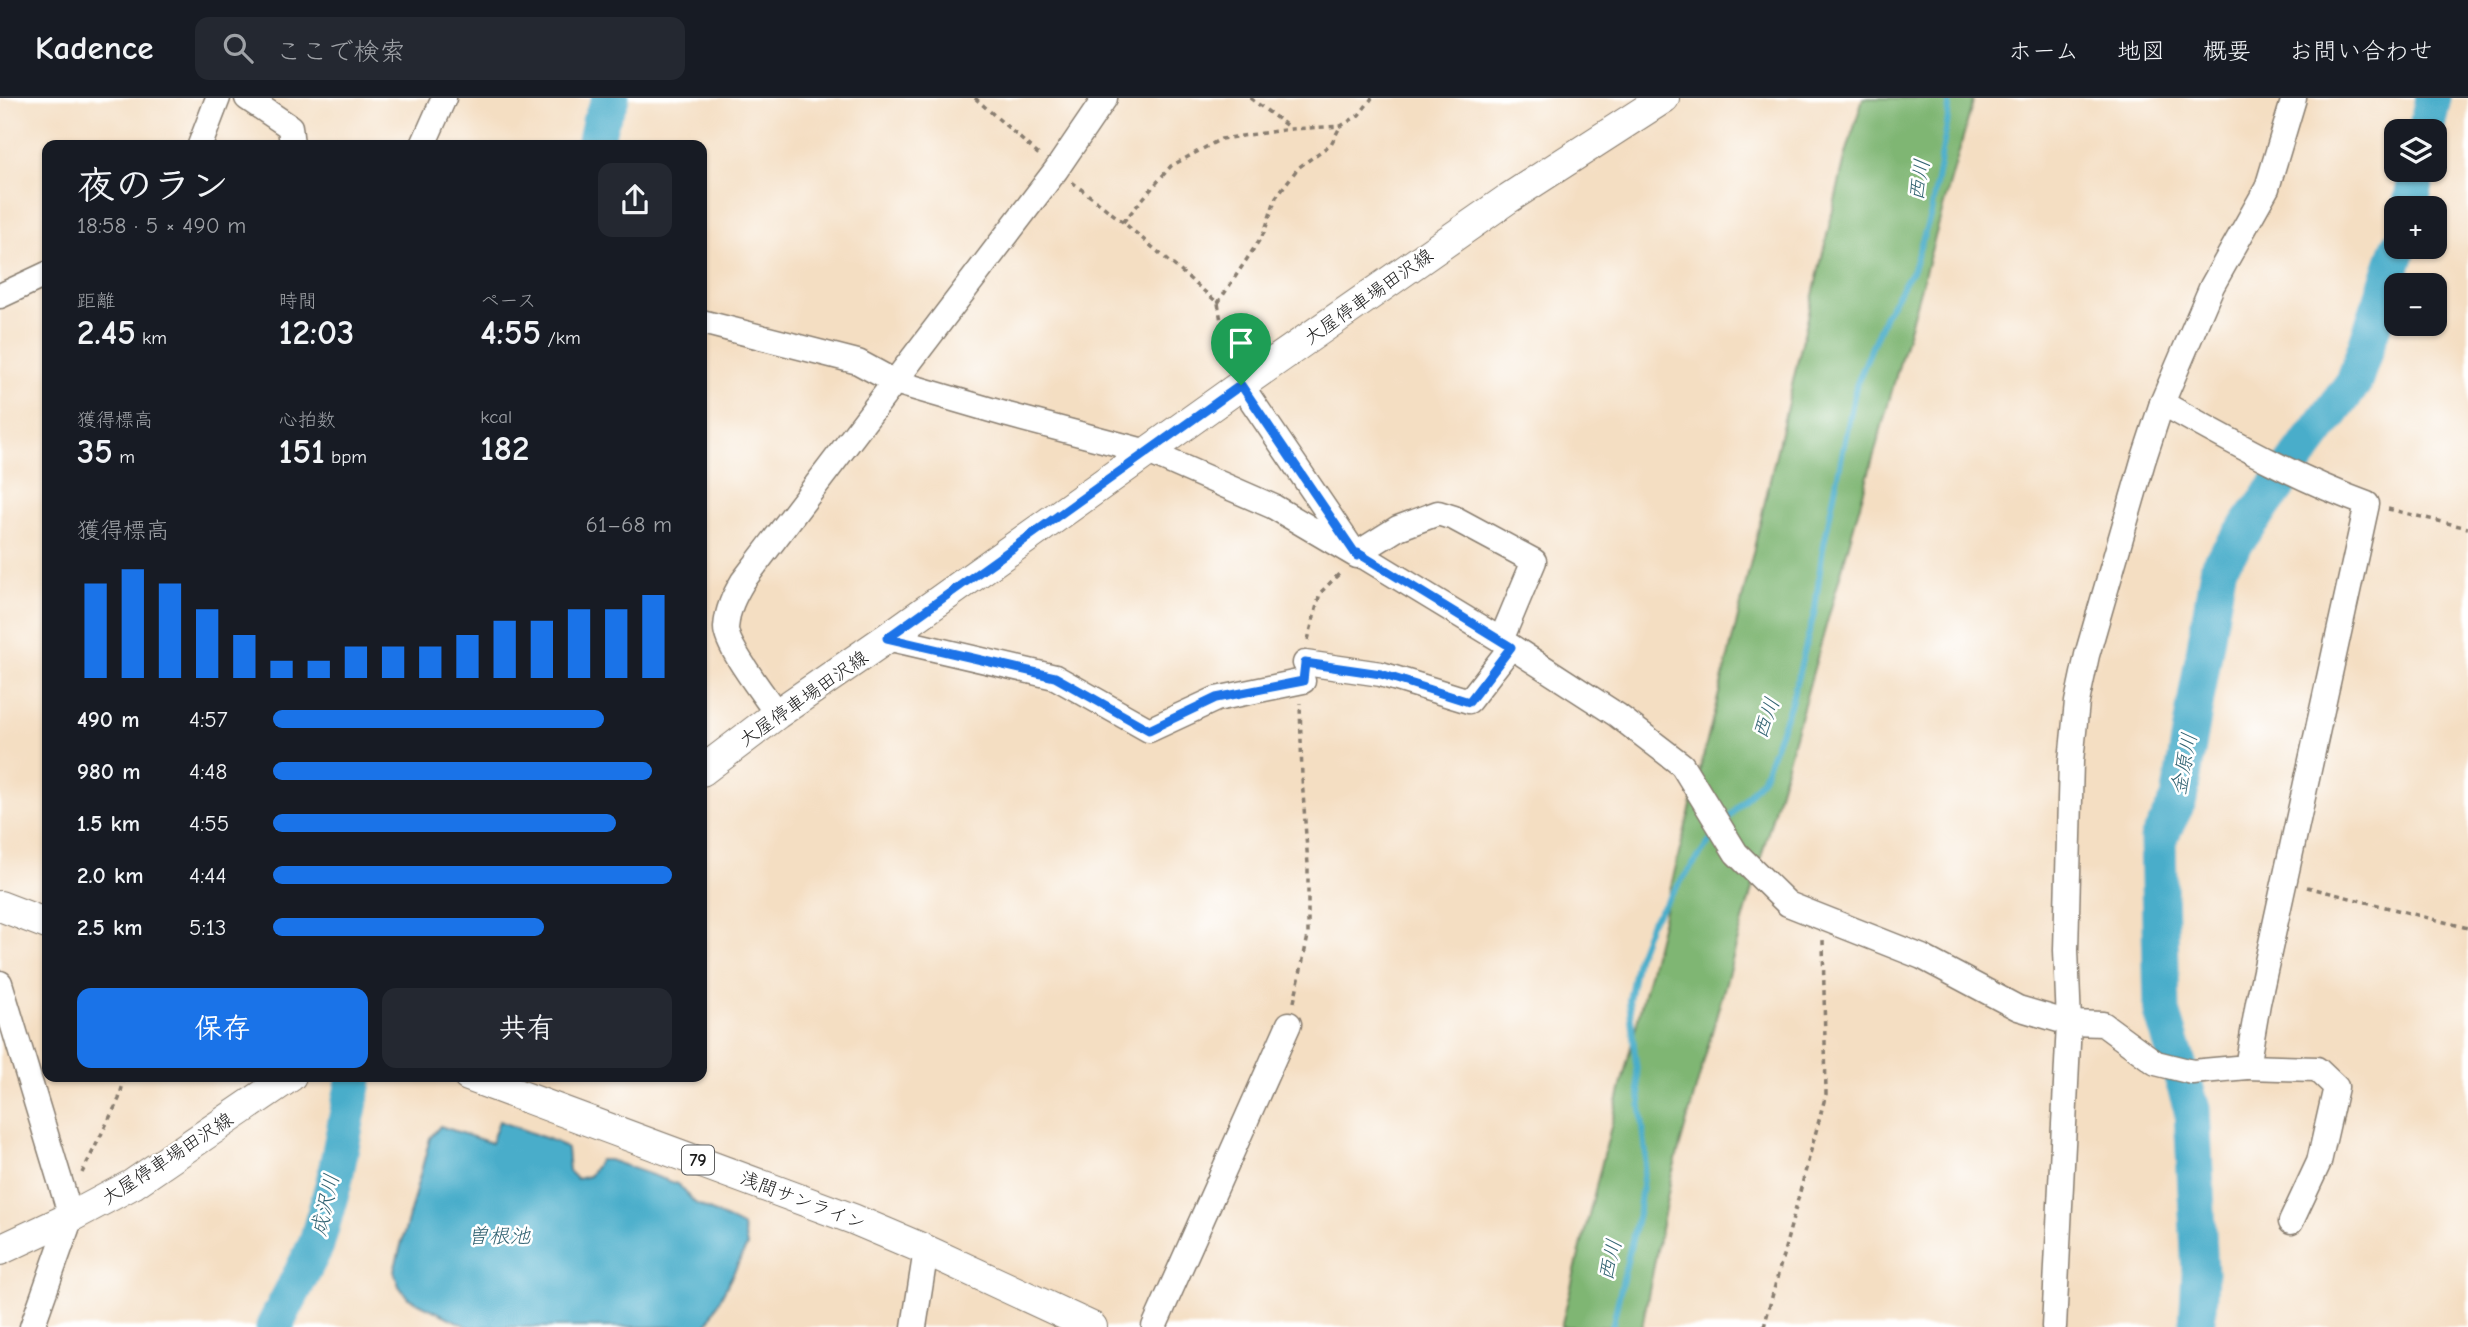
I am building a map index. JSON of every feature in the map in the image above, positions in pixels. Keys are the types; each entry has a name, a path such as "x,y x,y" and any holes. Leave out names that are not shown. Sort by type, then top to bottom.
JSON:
{"main road":[{"name":"大屋停車場田沢線","path":"707,767 777,714 1241,385 1509,198 1664,98"},
{"path":"0,906 42,922"},
{"name":"大屋停車場田沢線","path":"0,1250 133,1184 282,1082"},
{"name":"浅間サンライン","path":"484,1082 782,1191 926,1250 1092,1327"}],"street":[{"path":"202,140 218,98"},
{"path":"247,98 290,127 291,140"},
{"path":"426,140 444,98"},
{"path":"777,714 730,642 726,631 730,604 743,581 1056,170 1105,98"},
{"path":"2054,1327 2069,1023 2066,950 2071,761 2077,702 2098,616 2162,403 2212,286 2267,188 2294,98"},
{"path":"0,296 42,276"},
{"path":"707,323 858,362 895,382 1148,452 1274,507 1506,643 1617,715 1682,765 1736,853 1788,904 1922,957 2018,1008 2069,1023 2103,1024 2156,1063 2192,1072 2247,1067 2317,1069 2336,1087 2319,1162 2291,1222"},
{"path":"1241,385 1358,554"},
{"path":"2162,403 2280,468 2367,504 2258,1003 2247,1067"},
{"path":"887,638 1055,677 1149,730 1216,698 1304,672 1381,674 1469,702 1506,643 1534,561 1454,518 1437,513 1398,527 1358,554"},
{"path":"0,983 71,1217 33,1327"},
{"path":"1154,1327 1289,1024"},
{"path":"914,1327 926,1250"}],"path":[{"path":"975,98 1056,170 1123,222 1218,303 1228,366 1241,385"},
{"path":"1250,98 1291,129"},
{"path":"1123,222 1171,166 1221,139 1291,129 1341,126 1359,115 1372,98"},
{"path":"1218,303 1264,233 1276,197 1298,168 1331,144 1341,126"},
{"path":"2367,504 2468,528"},
{"path":"1289,1024 1308,936 1308,865 1300,710 1304,672 1320,593 1358,554"},
{"path":"2285,881 2468,928"},
{"path":"1764,1327 1826,1094 1822,917"},
{"path":"82,1174 119,1099 123,1082"}],"green space":[{"path":"1863,98 1974,98 1671,1178 1642,1327 1561,1327 1737,621 1846,154"}],"water":[{"name":"曽根池","path":"499,1121 556,1142 567,1149 569,1171 577,1179 589,1176 600,1160 609,1160 678,1184 695,1203 743,1227 747,1246 706,1327 468,1327 408,1298 399,1286 394,1271 430,1138 440,1126 491,1143"}],"waterway":[{"name":"成沢川","path":"596,140 600,122 611,98"},
{"name":"西川","path":"1725,822 1763,778 1791,703 1815,610 1822,554 1856,386 1885,315 1913,269 1931,213 1950,98"},
{"name":"金原川","path":"2429,119 2433,98"},
{"name":"金原川","path":"2413,196 2415,182"},
{"name":"金原川","path":"2197,1327 2200,1274 2192,1109 2162,1012 2158,840 2179,799 2219,565 2354,382 2395,259"},
{"name":"西川","path":"1612,1327 1639,1209 1646,1154 1629,1000 1637,958 1650,924 1716,833"},
{"name":"成沢川","path":"274,1327 316,1245 334,1182 354,1082"}],"route":[{"path":"1241,385 1357,556 1358,553 1511,647 1469,702 1381,674 1305,663 1303,681 1216,698 1149,730 1055,677 887,638 1148,452 1241,385"}]}
